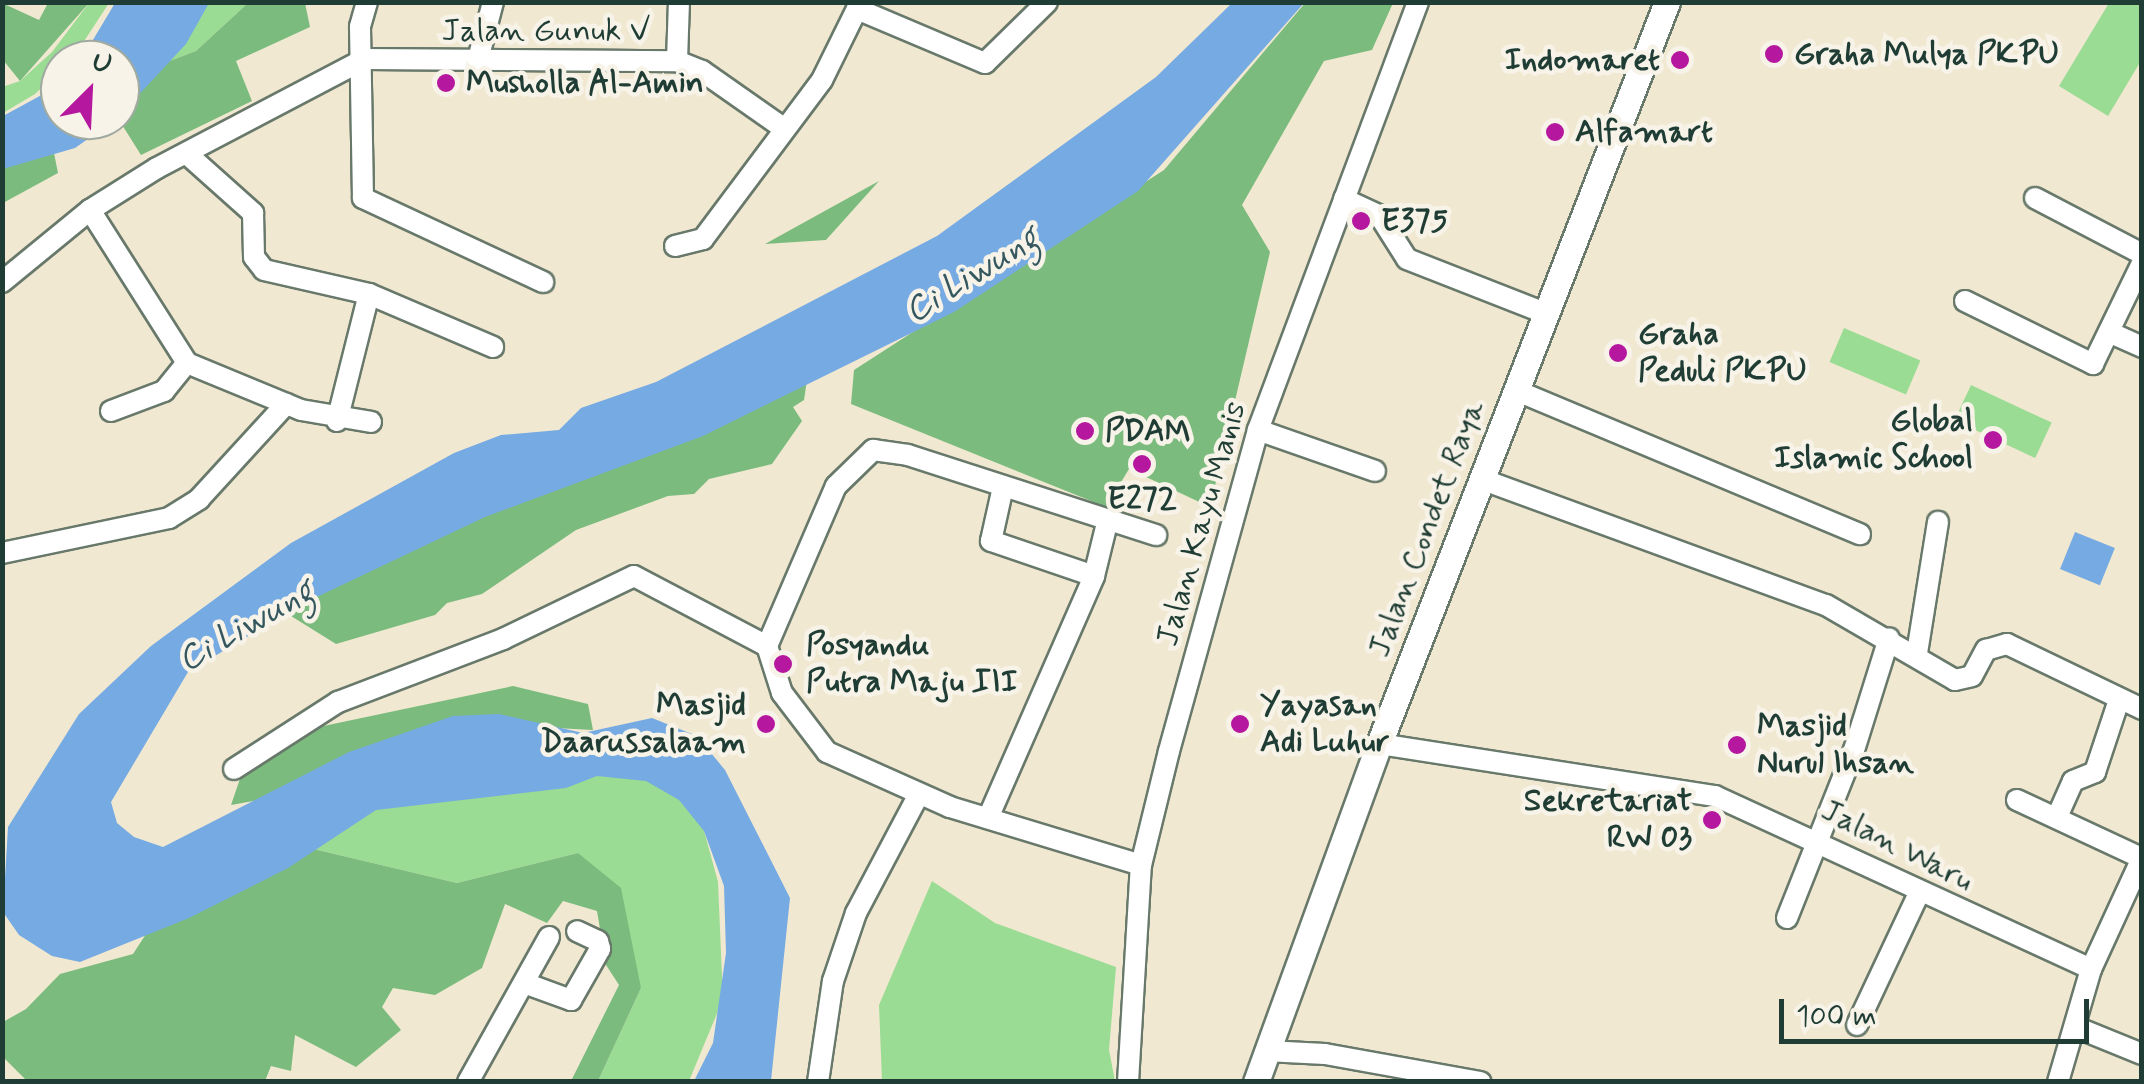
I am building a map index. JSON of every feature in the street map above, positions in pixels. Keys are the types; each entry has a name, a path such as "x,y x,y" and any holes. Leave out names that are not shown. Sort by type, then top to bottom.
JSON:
{"street":[{"path":"367,2 360,26 365,59 363,198 543,282"},
{"path":"477,63 493,2"},
{"path":"677,61 679,2"},
{"name":"Jalan Kayu Manis","path":"1128,1082 1141,865 1258,430 1418,2"},
{"name":"Jalan Condet Raya","path":"1256,1082 1378,744 1667,2"},
{"path":"675,246 703,239 782,128 822,80 857,6 985,63 1042,5"},
{"path":"2,282 90,210 365,59"},
{"name":"Jalan Gunuk V","path":"365,59 477,63 677,61 702,70 782,128"},
{"path":"187,154 253,213 258,236 254,257 264,270 369,294 492,346"},
{"path":"2035,198 2142,254"},
{"path":"1344,200 1378,215 1407,259 1545,313"},
{"path":"90,210 187,363 338,421 371,422"},
{"path":"1965,301 2089,364 2111,333 2142,263"},
{"path":"338,421 369,294"},
{"path":"2111,333 2142,347"},
{"path":"111,411 164,391 187,363"},
{"path":"1515,390 1860,534"},
{"path":"2,553 170,518 199,500 286,404"},
{"path":"1258,430 1375,471"},
{"path":"1141,865 919,794 827,752 782,693 768,646 836,486 858,460 884,451 1156,535"},
{"path":"1481,480 1826,605 1917,653 1944,674 1966,681 1986,650 2007,644 2142,709"},
{"path":"1003,487 991,541 1094,576"},
{"path":"1917,653 1938,522"},
{"path":"988,818 1094,576 1107,523"},
{"path":"234,768 338,702 503,639 634,576 768,646"},
{"path":"1787,918 1819,840 1890,638"},
{"path":"2057,817 2073,780 2094,772 2119,700"},
{"name":"Jalan Waru","path":"1378,744 1684,788 1819,840 1919,893 2091,970"},
{"path":"818,1082 833,981 856,913 919,794"},
{"path":"2017,800 2140,857 2091,970 2078,1028 2058,1082"},
{"path":"1856,1025 1919,893"},
{"path":"526,984 570,1000 600,950 598,941 577,930"},
{"path":"468,1082 550,937"},
{"path":"2078,1028 2142,1054"},
{"path":"1268,1044 1480,1082"}],"green space":[{"path":"2,3 39,20 48,3 89,3 56,40 40,40 40,58 20,81 3,60"},
{"path":"89,3 109,3 85,40 61,40"},
{"path":"194,3 248,3 196,51 140,70"},
{"path":"248,3 305,3 310,27 236,61 252,101 141,155 132,140 140,140 140,72 196,51"},
{"path":"1305,3 1393,3 1372,50 1324,61 1242,205 1270,252 1210,507 1129,469 1106,507 851,404 854,370 1164,170"},
{"path":"2109,3 2141,3 2142,59 2108,116 2059,86"},
{"path":"40,63 40,89 3,113 2,87 20,81"},
{"path":"54,153 58,173 3,203 3,166"},
{"path":"879,181 826,240 765,244"},
{"path":"1844,328 1920,360 1906,394 1830,362"},
{"path":"807,380 804,400 793,407 802,421 772,464 709,479 694,494 668,496 576,530 482,594 447,603 435,615 336,644 283,611 473,513"},
{"path":"1971,385 2052,423 2035,458 1955,420"},
{"path":"513,686 588,704 593,730 441,722 259,800 231,805 243,770 314,728"},
{"path":"634,773 694,794 718,882 723,999 689,1081 598,1081 641,988 578,853 457,883 267,838 431,781"},
{"path":"267,838 457,883 578,853 621,888 641,988 598,1081 571,1081 619,985 606,965 597,911 563,901 547,923 505,904 482,968 435,995 393,988 382,1007 401,1030 356,1067 295,1035 291,1071 271,1066 265,1081 27,1081 3,1057 3,1022 26,1009 60,974 133,954 146,934"},
{"path":"932,881 995,923 1116,967 1109,1050 1115,1081 882,1081 879,1005"}],"water":[{"path":"115,3 209,3 186,44 140,93 140,40 93,40"},
{"name":"Ci Liwung","path":"1232,3 1304,3 1138,191 954,312 703,436 485,517 302,604 188,672 111,802 117,823 134,837 163,847 349,752 453,716 499,714 583,733 652,718 697,736 725,770 790,898 771,1081 694,1081 713,1043 726,953 724,886 704,831 679,800 646,781 597,776 566,788 376,810 288,868 189,918 80,962 52,956 19,935 3,912 8,827 79,714 151,646 291,543 454,453 501,435 559,430 581,408 656,382 937,236 1156,77"},
{"path":"40,96 40,140 86,140 75,148 3,169 3,116"},
{"path":"2075,532 2115,548 2100,585 2060,569"}],"place":[{"name":"Graha Mulya PKPU","path":"1774,54"},
{"name":"Indomaret","path":"1680,60"},
{"name":"Musholla Al-Amin","path":"446,83"},
{"name":"Alfamart","path":"1555,132"},
{"name":"E375","path":"1361,221"},
{"name":"Graha Peduli PKPU","path":"1618,353"},
{"name":"PDAM","path":"1085,431"},
{"name":"Global Islamic School","path":"1993,440"},
{"name":"E272","path":"1142,464"},
{"name":"Posyandu Putra Maju III","path":"783,664"},
{"name":"Masjid Daarussalaam","path":"766,724"},
{"name":"Yayasan Adi Luhur","path":"1240,724"},
{"name":"Masjid Nurul Ihsan","path":"1737,745"},
{"name":"Sekretariat RW 03","path":"1712,820"}]}
